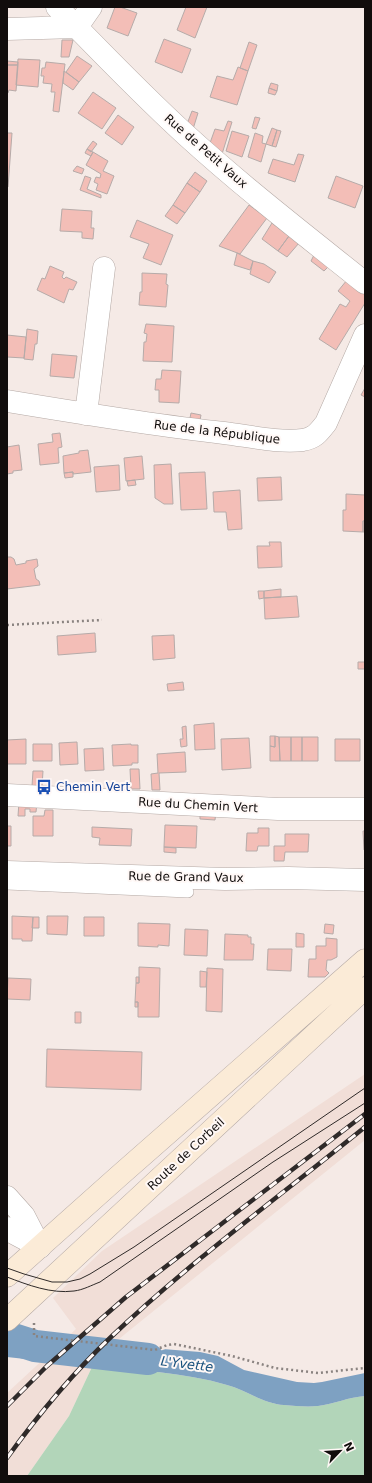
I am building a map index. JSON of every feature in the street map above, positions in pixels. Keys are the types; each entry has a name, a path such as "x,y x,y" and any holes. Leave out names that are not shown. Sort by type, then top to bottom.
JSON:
{"main road":[{"path":"7,1276 365,960"},
{"name":"Route de Corbeil","path":"7,1320 62,1267 365,988"},
{"path":"40,1247 62,1267"}],"street":[{"name":"Rue de Petit Vaux","path":"57,7 130,83 186,136 250,191 365,283"},
{"path":"7,29 77,27 91,7"},
{"path":"86,414 104,268"},
{"name":"Rue de la République","path":"7,401 86,414 202,430 281,440 304,440 317,435 326,423 365,335"},
{"name":"Rue du Chemin Vert","path":"7,795 278,809 365,809"},
{"name":"Rue de Grand Vaux","path":"7,872 225,880 288,878 365,880"},
{"path":"7,1197 24,1216 40,1247"},
{"path":"7,1228 40,1247"}],"lane":[{"path":"7,884 188,892"}],"path":[{"path":"7,626 102,620"},
{"path":"33,1331 34,1336 155,1350 174,1344 198,1348 275,1368 318,1373 365,1368"}],"shaded area":[{"path":"365,1074 365,1140 114,1343 92,1367 69,1416 27,1476 7,1476 7,1393 76,1329 53,1298 102,1251"}],"green space":[{"path":"92,1367 160,1372 194,1377 227,1385 262,1400 284,1405 318,1406 365,1396 365,1476 27,1476 69,1416"}],"water":[{"path":"14,1332 28,1337 64,1340 43,1361 7,1357 7,1338"},
{"path":"113,1345 200,1352 218,1356 244,1370 297,1382 322,1382 365,1373 365,1396 318,1406 284,1405 262,1400 227,1385 194,1377 160,1372 92,1367"}],"pier":[{"path":"30,1335 64,1338 66,1340 63,1344 29,1340"},
{"path":"113,1343 168,1348 155,1353 107,1348"}],"building":[{"path":"115,7 120,7 137,13 128,36 107,28"},
{"path":"186,7 207,7 195,38 177,30"},
{"path":"164,39 191,49 182,73 155,62"},
{"path":"62,40 73,40 69,57 61,57"},
{"path":"249,42 257,45 248,71 240,68"},
{"path":"77,56 92,66 79,82 66,72"},
{"path":"18,59 40,60 38,87 16,85"},
{"path":"7,61 18,62 18,65 7,65"},
{"path":"46,62 65,64 59,112 53,111 55,92 51,92 52,84 43,83 44,76 41,76 42,68 45,68"},
{"path":"7,65 18,65 16,91 9,90 8,93 7,93"},
{"path":"238,67 248,71 237,105 210,97 217,76 233,80"},
{"path":"64,71 79,82 73,90 63,83"},
{"path":"271,83 278,85 277,91 269,88"},
{"path":"269,88 277,91 275,95 268,93"},
{"path":"93,92 116,108 102,129 78,113"},
{"path":"192,111 198,113 193,129 187,124"},
{"path":"118,115 134,127 122,145 105,133"},
{"path":"255,117 260,118 256,129 252,128"},
{"path":"228,121 232,122 222,154 210,143 215,129 224,131"},
{"path":"272,128 277,130 272,146 266,144"},
{"path":"277,130 281,131 276,147 272,146"},
{"path":"232,131 249,136 242,157 226,151"},
{"path":"7,133 12,133 8,187 7,186"},
{"path":"255,133 263,136 262,143 266,144 261,162 248,157"},
{"path":"93,141 97,144 91,152 87,149"},
{"path":"87,149 93,152 91,156 85,153"},
{"path":"93,152 108,161 103,171 114,176 107,194 96,190 98,184 94,182 96,177 100,178 101,174 86,165"},
{"path":"298,154 304,155 295,182 268,173 273,159 294,165"},
{"path":"77,166 84,169 82,174 73,171"},
{"path":"195,172 207,181 200,192 187,183"},
{"path":"85,176 91,178 87,189 101,195 101,198 80,190"},
{"path":"336,176 363,186 355,208 328,198"},
{"path":"187,183 200,192 185,213 173,205"},
{"path":"173,205 185,213 177,224 165,216"},
{"path":"249,205 267,218 240,254 219,246"},
{"path":"62,209 92,211 91,228 94,228 93,239 82,238 82,232 60,231"},
{"path":"137,220 173,235 161,265 143,258 149,244 130,237"},
{"path":"272,223 289,236 278,251 262,239"},
{"path":"289,236 299,243 287,257 278,251"},
{"path":"237,253 253,261 250,270 234,265"},
{"path":"314,255 329,266 324,271 311,261"},
{"path":"253,261 264,264 276,272 269,283 250,274"},
{"path":"50,266 64,272 62,277 64,279 66,277 77,282 73,290 69,289 64,303 37,290 42,278 45,279"},
{"path":"142,273 167,274 166,284 168,285 166,307 139,305 140,292 142,292"},
{"path":"347,280 365,294 365,303 336,350 319,339 340,304 346,307 350,301 338,291"},
{"path":"146,324 174,326 172,362 143,361 144,342 146,342 147,334 144,333"},
{"path":"27,329 38,331 37,344 35,344 33,360 24,359"},
{"path":"7,335 26,337 24,358 7,357"},
{"path":"52,354 77,356 74,378 50,376"},
{"path":"162,370 181,371 179,403 159,402 159,390 155,390 156,379 161,379"},
{"path":"365,388 365,397 361,395"},
{"path":"191,413 201,415 200,420 190,418"},
{"path":"60,433 62,447 58,448 59,463 40,465 38,444 53,442 52,434"},
{"path":"19,445 22,470 13,471 13,473 7,474 7,447"},
{"path":"88,450 91,472 73,474 73,472 64,473 63,456"},
{"path":"142,456 144,479 126,481 124,458"},
{"path":"171,464 173,504 164,504 155,498 154,465"},
{"path":"119,465 120,490 96,492 94,467"},
{"path":"73,472 73,477 65,478 64,473"},
{"path":"205,472 207,509 181,510 179,473"},
{"path":"281,477 282,500 258,501 257,478"},
{"path":"135,480 136,485 128,486 127,481"},
{"path":"240,490 242,529 228,530 226,512 214,512 213,492"},
{"path":"346,494 365,495 365,521 363,521 363,532 343,531 343,510 346,510"},
{"path":"363,521 365,521 365,532 363,532"},
{"path":"269,542 281,542 282,567 258,568 257,546 270,546"},
{"path":"7,557 14,559 16,565 37,559 38,566 34,569 36,579 39,581 40,585 7,589"},
{"path":"281,589 281,597 264,598 264,591"},
{"path":"258,591 264,591 264,598 259,599"},
{"path":"297,596 299,617 265,619 264,598"},
{"path":"95,633 96,652 58,655 57,636"},
{"path":"174,635 175,658 153,660 152,636"},
{"path":"358,662 365,662 365,669 358,669"},
{"path":"183,682 184,690 168,691 167,684"},
{"path":"214,723 215,749 195,750 194,725"},
{"path":"186,726 187,746 181,747 180,739 183,739 182,727"},
{"path":"270,736 275,736 275,747 270,746"},
{"path":"275,736 279,737 280,761 270,761 270,746 275,747"},
{"path":"279,737 291,737 291,761 280,761"},
{"path":"291,737 302,737 302,761 291,761"},
{"path":"302,737 318,737 318,761 302,761"},
{"path":"249,738 251,768 222,770 221,739"},
{"path":"26,739 26,764 7,764 7,740"},
{"path":"335,739 360,739 360,761 335,761"},
{"path":"77,742 78,764 60,765 59,743"},
{"path":"33,744 52,744 52,761 33,761"},
{"path":"112,745 138,745 138,763 132,763 132,765 113,766"},
{"path":"103,748 104,770 85,771 84,749"},
{"path":"185,752 186,772 159,773 160,790 152,790 151,774 158,773 157,754"},
{"path":"130,769 139,769 140,789 131,789"},
{"path":"33,771 43,771 42,786 32,786"},
{"path":"19,802 37,802 36,812 30,812 30,809 25,809 25,816 18,816"},
{"path":"45,810 53,810 53,836 33,836 33,816 44,816"},
{"path":"200,810 216,811 215,820 200,819"},
{"path":"165,825 197,826 196,848 164,847"},
{"path":"7,826 11,826 11,846 7,846"},
{"path":"92,827 132,829 131,846 99,845 100,838 92,837"},
{"path":"258,828 269,828 269,846 258,846 257,851 246,851 247,833 258,833"},
{"path":"363,831 365,831 365,850 364,850"},
{"path":"285,834 309,834 308,852 285,852 284,861 274,861 274,846 285,846"},
{"path":"164,847 176,848 176,853 164,852"},
{"path":"12,916 33,917 32,941 12,939"},
{"path":"47,916 68,916 67,935 47,934"},
{"path":"33,917 39,917 39,928 32,928"},
{"path":"84,917 104,917 104,936 84,936"},
{"path":"138,923 170,924 169,946 138,946"},
{"path":"325,924 334,925 333,934 324,933"},
{"path":"185,929 208,930 207,956 184,955"},
{"path":"296,933 304,934 304,947 296,947"},
{"path":"225,934 248,935 248,937 251,937 251,944 254,944 253,960 224,960"},
{"path":"326,938 337,939 337,957 327,960 326,970 329,973 325,977 308,977 309,959 316,959 316,946 326,946"},
{"path":"268,949 292,949 291,971 267,970"},
{"path":"139,967 160,968 159,1017 138,1017 138,1002 135,1002 136,983 139,983"},
{"path":"207,968 223,969 222,1012 206,1011"},
{"path":"200,971 207,972 206,987 200,987"},
{"path":"136,977 139,977 139,983 136,983"},
{"path":"8,978 31,979 30,1000 7,999"},
{"path":"135,1002 138,1002 138,1007 135,1007"},
{"path":"75,1012 81,1012 81,1023 75,1023"},
{"path":"47,1049 142,1052 141,1090 46,1087"}],"waterway":[{"name":"L'Yvette","path":"7,1337 35,1346 148,1359"}],"tram line":[{"path":"7,1268 52,1282 67,1282 80,1279 90,1274 134,1247 365,1088"},
{"path":"7,1277 31,1286 65,1292 84,1289 100,1282 273,1162 365,1103"}],"railway":[{"path":"7,1406 47,1366 126,1297 365,1114"},
{"path":"7,1458 56,1395 83,1365 141,1309 204,1255 365,1127"}],"place":[{"name":"Chemin Vert","path":"44,787"}]}
